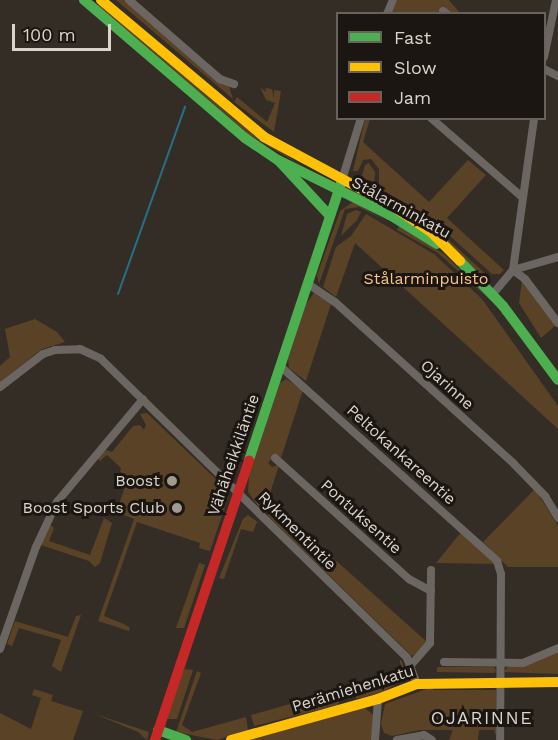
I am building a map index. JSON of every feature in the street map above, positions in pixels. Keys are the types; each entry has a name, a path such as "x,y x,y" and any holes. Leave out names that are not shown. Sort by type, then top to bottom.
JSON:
{"main road":[{"path":"84,0 224,122 278,160 329,215"},
{"path":"101,0 252,129 340,185"},
{"path":"278,160 340,185"},
{"name":"Vähäheikkiläntie","path":"156,737 340,185"},
{"name":"Stålarminkatu","path":"340,185 450,252 492,295 557,381"},
{"name":"Perämiehenkatu","path":"231,740 378,699 417,684 558,682"},
{"path":"156,737 186,740"}],"street":[{"path":"129,0 220,79 234,84"},
{"path":"546,48 556,0"},
{"path":"340,185 360,120"},
{"path":"433,120 521,196"},
{"path":"534,120 521,196 513,270 558,323"},
{"path":"492,295 513,270 558,257"},
{"name":"Ojarinne","path":"308,284 335,302 514,464 545,496 558,518"},
{"name":"Rykmentintie","path":"0,387 43,354 72,348 101,359 411,665 417,684"},
{"name":"Peltokankareentie","path":"280,366 478,542 500,567 500,663"},
{"path":"0,646 36,547 57,502 143,399"},
{"name":"Pontuksentie","path":"276,458 409,579 431,591"},
{"path":"411,665 430,643 431,570"},
{"path":"444,662 527,663 558,648"},
{"path":"500,663 500,740"},
{"path":"375,740 378,699"},
{"path":"397,740 424,735 432,740"}],"green space":[{"path":"116,0 125,0 229,86 233,99"},
{"path":"397,0 449,0 459,12 450,12 443,6 438,12 392,12"},
{"path":"100,3 238,122 299,164 244,132 97,6"},
{"path":"260,87 266,92 265,88 272,89 274,98 274,90 281,91 274,132 234,102 237,97 267,122 275,103 266,100"},
{"path":"365,120 370,120 363,142 429,202 468,160 486,175 447,218 504,270 500,274 492,274 429,217 379,188 379,169 371,159 363,160 358,171 353,171"},
{"path":"369,163 375,172 374,186 362,176 365,165"},
{"path":"353,202 390,223 359,207 345,209 319,284 317,275 340,211"},
{"path":"396,202 440,232 491,279 481,276 439,234"},
{"path":"356,210 361,212 357,220 341,236 347,214"},
{"name":"Stålarminpuisto","path":"366,214 434,254 482,299 558,406 558,429 355,243 336,297 323,287 336,247 351,236"},
{"path":"399,226 444,254 497,306 438,253 397,230"},
{"path":"522,280 556,325 541,338 519,303"},
{"path":"314,293 331,304 306,381 289,368 288,359 306,304"},
{"path":"35,319 57,332 65,342 42,349 0,382 0,366 10,357 5,329"},
{"path":"286,379 303,390 281,458 275,454 268,463 272,467 279,465 268,500 426,641 426,647 412,656 258,506 248,492 249,476 280,383"},
{"name":"Boost","path":"147,413 223,486 228,498 210,551 199,548 200,543 137,522 104,616 124,624 130,628 129,631 98,621 134,519 116,512 129,476 120,472 121,468 107,455 100,461 96,457 106,450 112,452 133,426 140,425 144,430 146,425 140,414"},
{"path":"535,489 558,526 558,567 508,567 483,542"},
{"path":"248,515 262,525 257,522 253,532 241,529 224,579 219,578 243,519"},
{"path":"104,518 112,523 100,563 95,567 89,561 41,545 49,524 54,528 49,541 90,555"},
{"path":"462,531 496,564 436,563"},
{"path":"199,563 205,565 184,628 176,628"},
{"path":"81,615 61,672 52,666 61,640 19,628 12,646 7,644 15,621 68,637 76,616"},
{"path":"558,651 558,674 504,672 507,667 528,664"},
{"path":"400,660 404,670 400,682 383,692 356,699 356,695 394,679 400,671"},
{"path":"437,667 494,667 496,670 495,673 437,672"},
{"path":"184,669 193,670 177,719 166,719"},
{"path":"197,671 201,673 182,725 192,732 246,717 248,730 217,740 176,732"},
{"path":"432,687 433,690 496,690 496,736 494,730 479,730 478,740 449,740 453,730 419,730 392,736 384,733 381,724 385,704"},
{"path":"34,689 53,695 51,701 83,711 73,740 0,740 0,713 31,729 41,698 32,695"},
{"path":"325,694 340,699 338,705 254,726 251,715"},
{"path":"364,707 373,715 372,740 246,740"},
{"path":"95,714 149,732 147,740 138,732"}],"waterway":[{"path":"118,294 185,107"}],"traffic: fast":[{"path":"84,0 245,138 278,160 390,215 437,244"},
{"path":"280,162 329,215"},
{"path":"249,460 342,180"},
{"path":"460,261 503,306 558,380"},
{"path":"158,730 186,740"}],"traffic: slow":[{"path":"101,0 264,137 391,205 431,232 460,261"},
{"path":"231,740 378,699 417,684 558,682"}],"traffic: jam":[{"path":"155,740 249,460"}],"place":[{"name":"Boost","path":"172,481"},
{"name":"Boost Sports Club","path":"177,508"}],"district":[{"name":"OJARINNE","path":"482,718"}]}
